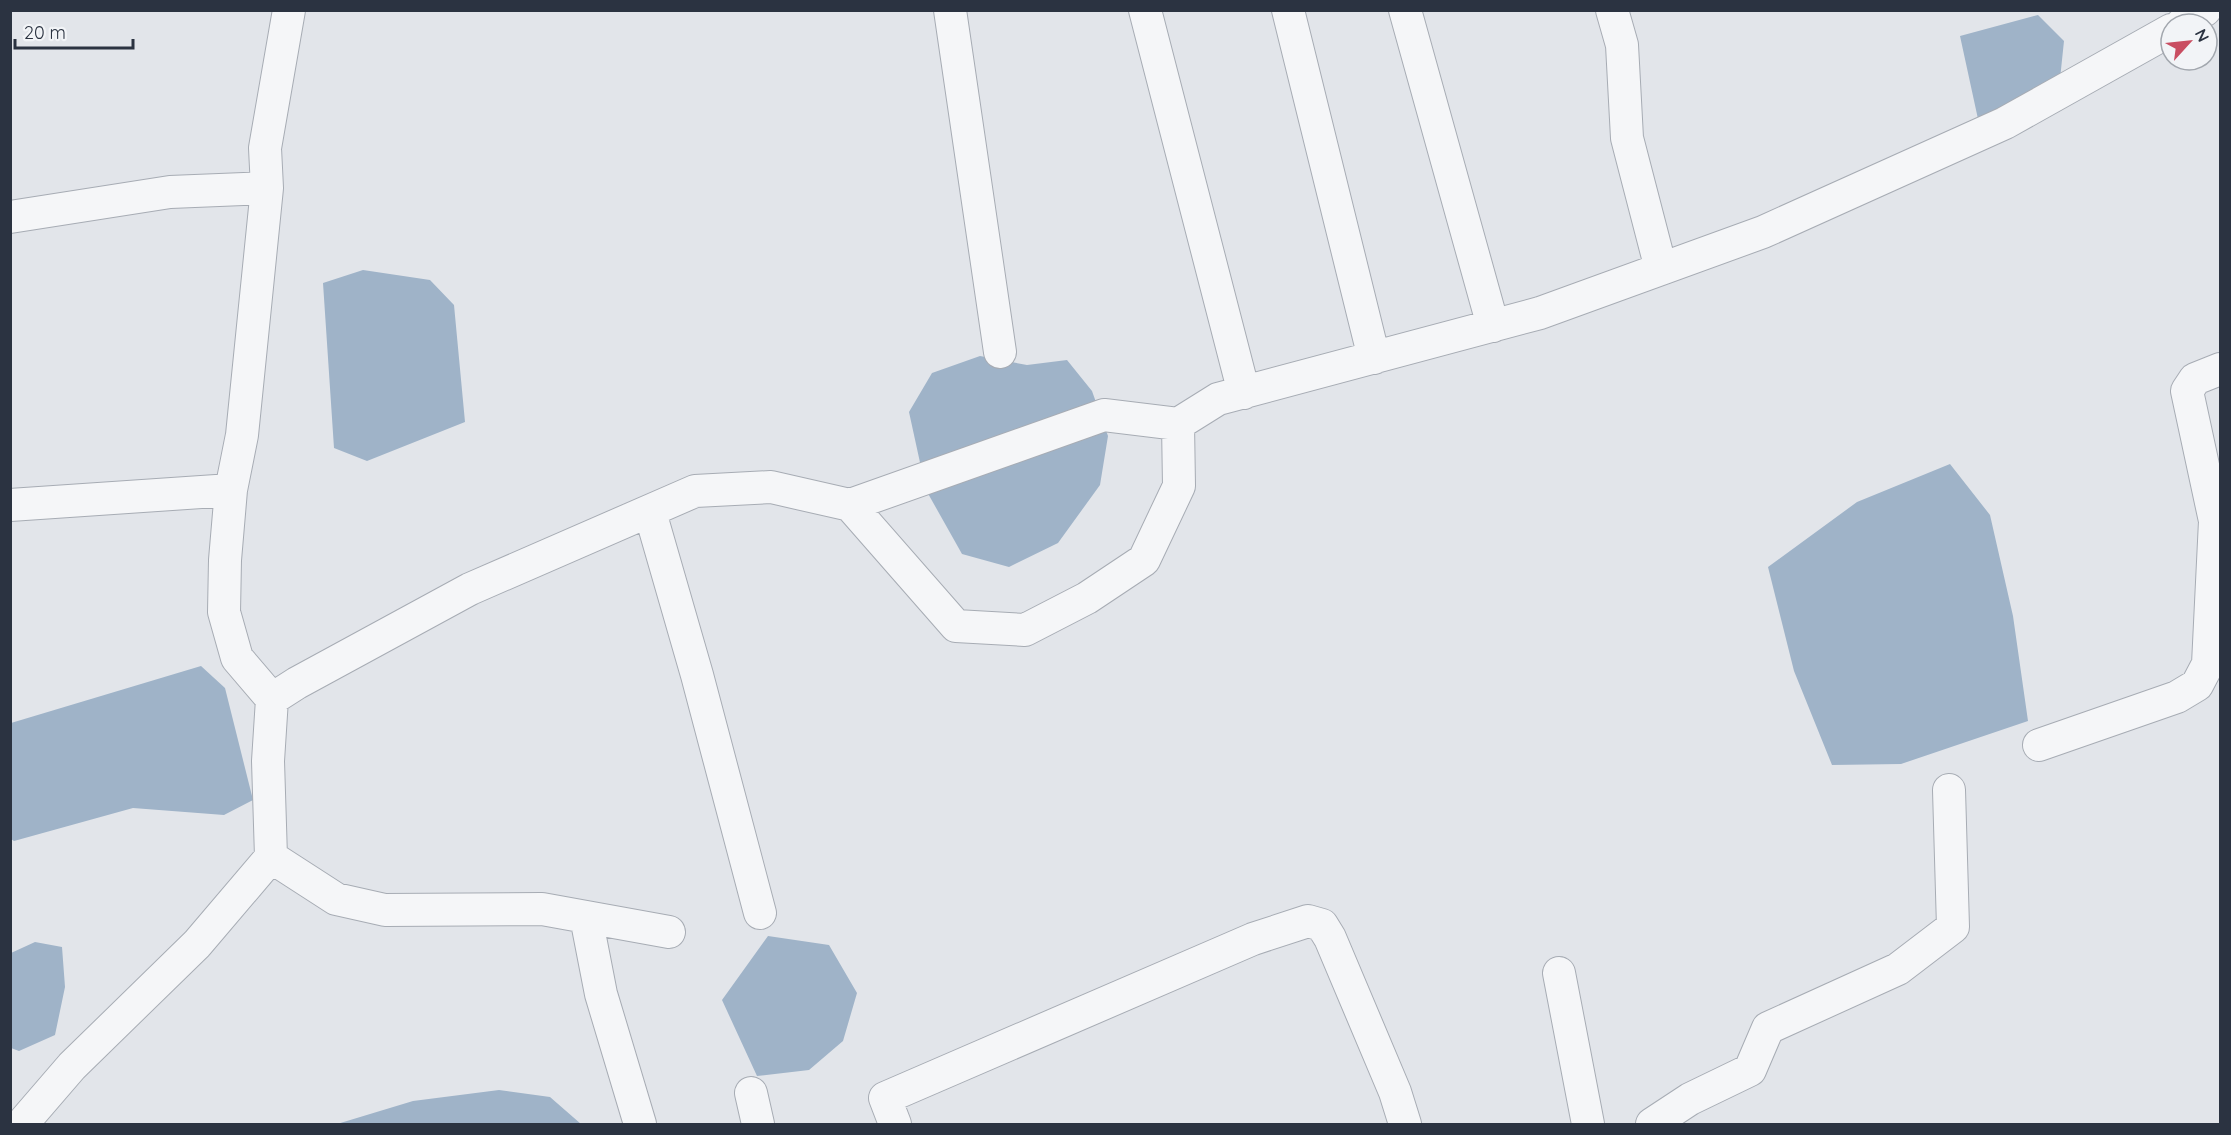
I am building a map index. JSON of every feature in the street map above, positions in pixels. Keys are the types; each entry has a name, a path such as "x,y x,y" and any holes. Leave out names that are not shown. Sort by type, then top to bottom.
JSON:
{"street":[{"path":"22,1125 72,1066 197,944 271,857 268,761 272,699 237,658 224,612 225,560 231,490 242,435 267,188 265,148 289,10"},
{"path":"950,10 1000,352"},
{"path":"1145,10 1244,393"},
{"path":"1288,10 1374,358"},
{"path":"1405,10 1493,326"},
{"path":"1612,10 1622,45 1627,138 1661,269"},
{"path":"272,699 297,683 470,589 695,491 771,487 850,505 1104,415 1178,424 1218,399 1540,313 1763,232 2006,123 2159,37"},
{"path":"10,217 171,192 267,188"},
{"path":"2038,745 2177,697 2197,685 2208,664 2215,521 2187,391 2195,379 2220,369"},
{"path":"850,505 956,626 1025,630 1087,598 1144,560 1179,486 1178,424"},
{"path":"10,505 231,490"},
{"path":"650,512 697,675 760,913"},
{"path":"1652,1125 1690,1099 1750,1070 1768,1028 1898,969 1953,927 1949,790"},
{"path":"271,857 336,899 386,910 542,909 669,932"},
{"path":"586,917 601,994 640,1125"},
{"path":"896,1125 885,1098 1253,939 1308,921 1322,925 1330,938 1395,1092 1405,1125"},
{"path":"1559,973 1588,1125"},
{"path":"751,1093 758,1125"}],"water":[{"path":"2038,15 2064,41 2060,79 1978,119 1960,36"},
{"path":"363,270 430,280 454,305 465,422 367,461 334,448 323,283"},
{"path":"980,356 1027,365 1067,360 1092,391 1108,436 1100,485 1058,543 1009,567 962,554 926,490 909,412 932,373"},
{"path":"1950,464 1990,515 2013,616 2028,721 1901,764 1832,765 1794,671 1768,567 1857,502"},
{"path":"201,666 225,688 253,800 224,815 133,808 14,841 11,839 11,723"},
{"path":"768,936 829,945 857,993 843,1041 809,1070 757,1076 722,1000"},
{"path":"35,942 62,947 65,987 55,1035 19,1051 11,1048 11,953"},
{"path":"499,1090 550,1097 581,1124 337,1124 413,1101"}]}
